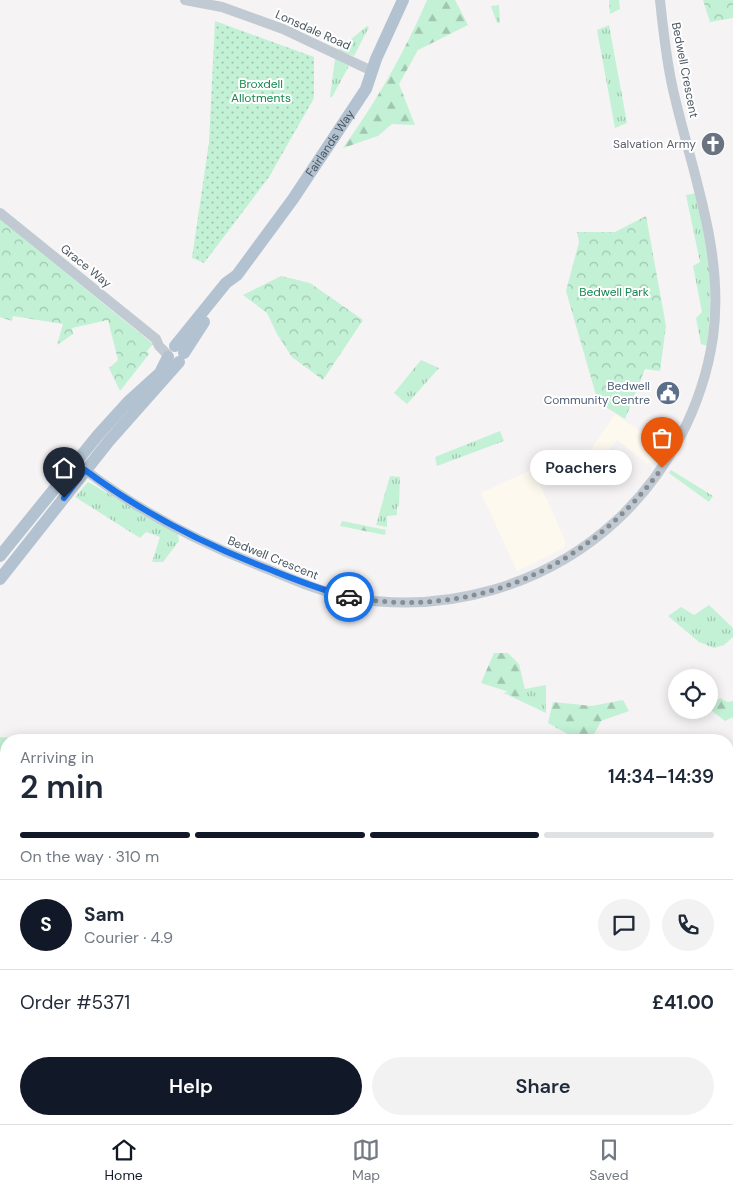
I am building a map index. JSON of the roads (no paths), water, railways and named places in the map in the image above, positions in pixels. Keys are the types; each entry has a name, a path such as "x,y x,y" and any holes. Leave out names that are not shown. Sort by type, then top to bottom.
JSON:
{"main road":[{"name":"Fairlands Way","path":"0,579 226,283 237,275 293,199 366,89 372,71 404,0"},
{"name":"Fairlands Way","path":"0,556 98,435 160,373 173,354"}],"street":[{"name":"Lonsdale Road","path":"185,0 222,7 293,32 372,71"},
{"name":"Bedwell Crescent","path":"85,470 140,508 222,551 319,590 375,601 434,602 496,590 524,580 552,566 604,532 641,495 671,454 695,404 709,359 713,336 715,294 713,256 706,217 672,86 660,0"},
{"name":"Grace Way","path":"0,213 173,354"}],"place":[{"name":"Salvation Army","path":"713,144"},
{"name":"Bedwell Community Centre","path":"668,393"},
{"name":"Poachers","path":"662,468"}],"park label":[{"name":"Broxdell Allotments","path":"261,91"},
{"name":"Bedwell Park","path":"614,292"}]}
